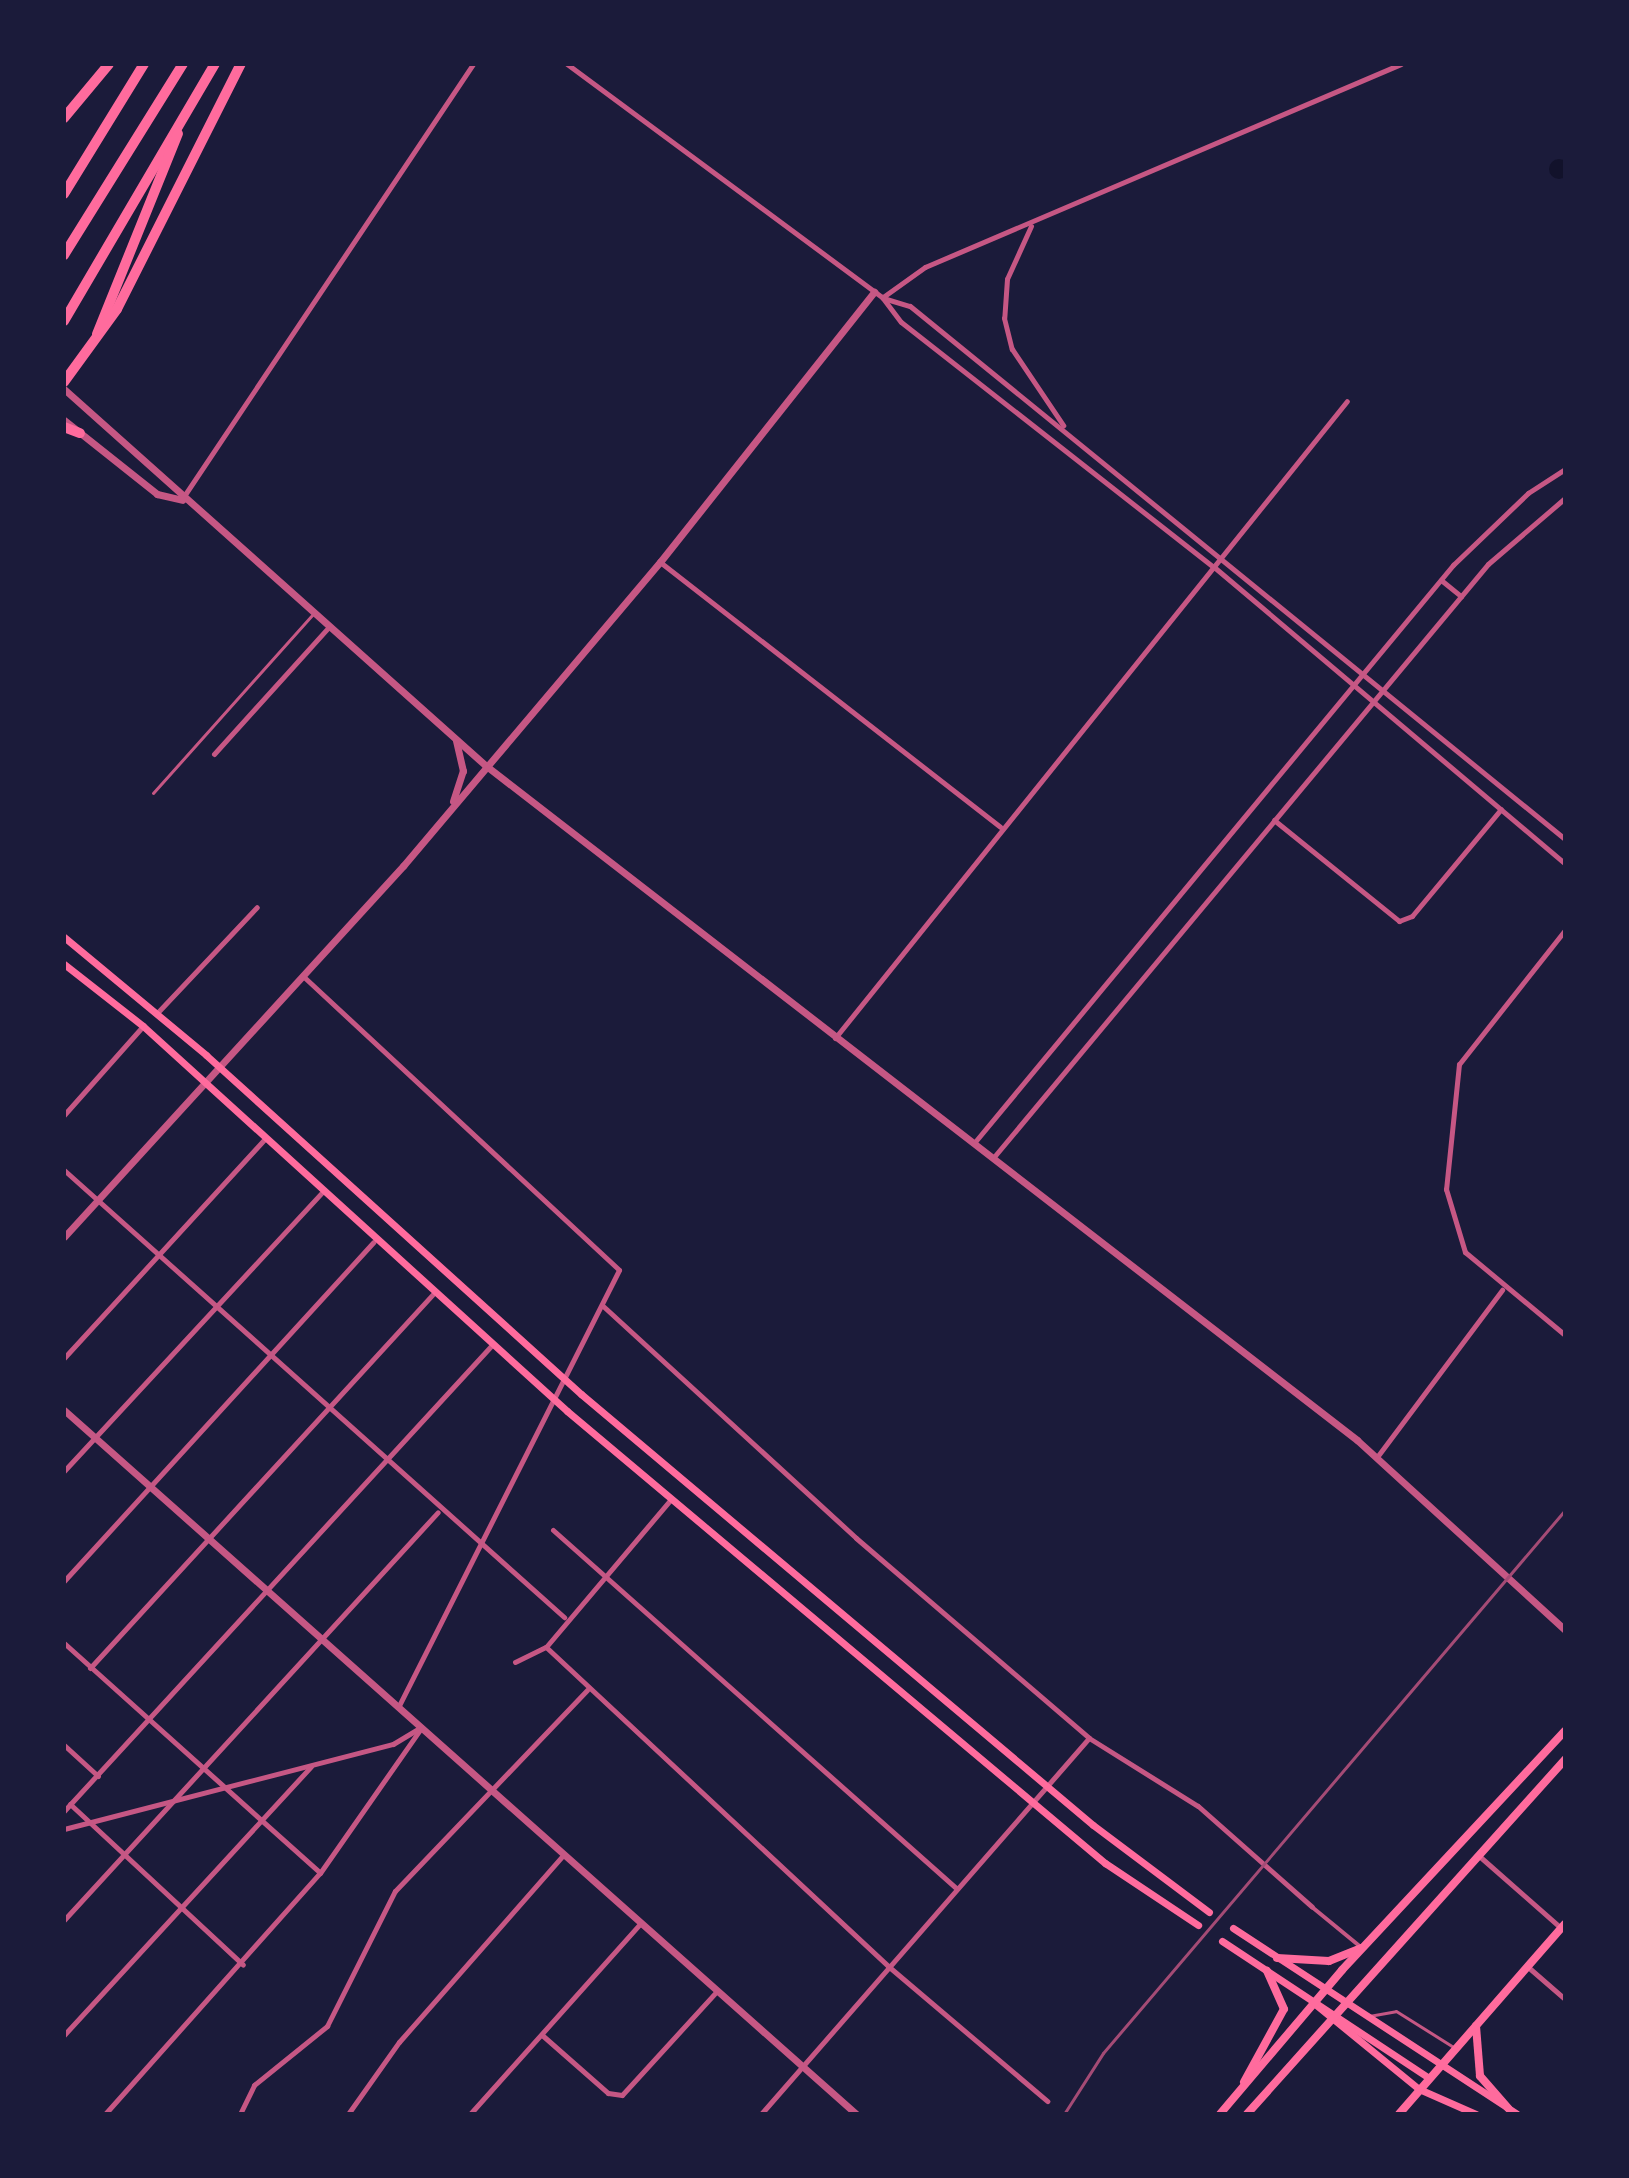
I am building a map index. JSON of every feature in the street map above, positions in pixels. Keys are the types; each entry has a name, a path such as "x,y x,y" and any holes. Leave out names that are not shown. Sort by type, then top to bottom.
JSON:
{"highway":[{"path":"64,118 109,64"},
{"path":"64,194 144,64"},
{"path":"64,255 183,64"},
{"path":"64,321 215,64"},
{"path":"64,382 96,340 241,64"},
{"path":"96,340 180,123"},
{"path":"64,427 80,433"}],"main road":[{"path":"64,937 158,1012 566,1381 1048,1787 1209,1912"},
{"path":"64,964 143,1026 374,1242 556,1402 1105,1863 1198,1925"},
{"path":"1220,2114 1362,1948 1565,1731"},
{"path":"1247,2114 1335,2010 1565,1759"},
{"path":"1399,2114 1563,1926"},
{"path":"1233,1928 1369,2016 1439,2066 1517,2114"},
{"path":"1222,1941 1314,2002 1335,2010 1429,2078"},
{"path":"1277,1958 1316,1962 1362,1948"},
{"path":"1242,2087 1284,2009 1267,1971"},
{"path":"1314,2002 1327,2019 1419,2089 1476,2114"},
{"path":"1476,2024 1477,2069 1508,2108"}],"street":[{"path":"182,500 473,64"},
{"path":"567,64 874,292 910,306 1365,671 1565,839"},
{"path":"882,297 925,267 1032,225 1401,64"},
{"path":"1032,225 1007,279 1004,318 1012,349 1067,431"},
{"path":"64,1237 304,977 448,810 660,562 874,292"},
{"path":"882,297 901,322 1214,567 1355,683 1565,864"},
{"path":"64,389 169,478 182,500 485,765 1377,1457 1565,1630"},
{"path":"835,1038 1000,827 1347,401"},
{"path":"64,420 157,494 182,500"},
{"path":"973,1144 1441,580 1528,493 1565,469"},
{"path":"992,1159 1461,596 1565,498"},
{"path":"660,562 1000,827"},
{"path":"1441,580 1461,596"},
{"path":"214,754 328,628"},
{"path":"448,810 463,771 455,739"},
{"path":"1274,820 1399,921 1412,916 1501,808"},
{"path":"158,1012 257,907"},
{"path":"1565,930 1463,1056 1450,1097 1452,1228 1502,1290 1565,1335"},
{"path":"304,977 616,1266 603,1306 556,1402 397,1707"},
{"path":"64,1115 143,1026"},
{"path":"64,1358 264,1140"},
{"path":"64,1170 384,1464 480,1549 564,1617"},
{"path":"64,1471 321,1193"},
{"path":"64,1581 374,1242"},
{"path":"1377,1457 1502,1290"},
{"path":"90,1668 433,1294"},
{"path":"603,1306 856,1538 1089,1738 1198,1806 1362,1948"},
{"path":"64,1811 491,1346"},
{"path":"64,1410 856,2114"},
{"path":"515,1662 546,1647 564,1617 672,1498"},
{"path":"64,1920 438,1512"},
{"path":"553,1530 957,1889"},
{"path":"64,1643 148,1721 227,1786 320,1873"},
{"path":"546,1647 587,1690 888,1966 1047,2101"},
{"path":"240,2114 254,2085 327,2026 395,1891 587,1690"},
{"path":"64,1829 393,1744 421,1727"},
{"path":"105,2114 243,1965 320,1873 391,1780 421,1727"},
{"path":"761,2114 1089,1738"},
{"path":"64,1745 98,1776"},
{"path":"64,2035 311,1765"},
{"path":"70,1804 243,1965"},
{"path":"348,2114 399,2042 565,1853"},
{"path":"1478,1855 1563,1926"},
{"path":"470,2114 641,1923"},
{"path":"1528,1966 1565,1999"},
{"path":"542,2035 608,2093 622,2095 717,1991"}],"lane":[{"path":"153,793 313,614"},
{"path":"1369,2016 1396,2011 1455,2048"}],"shaded area":[{"path":"1559,159 1566,162 1569,169 1566,176 1559,179 1552,176 1549,169 1552,162"}],"railway":[{"path":"1064,2114 1103,2053 1565,1510"}]}
